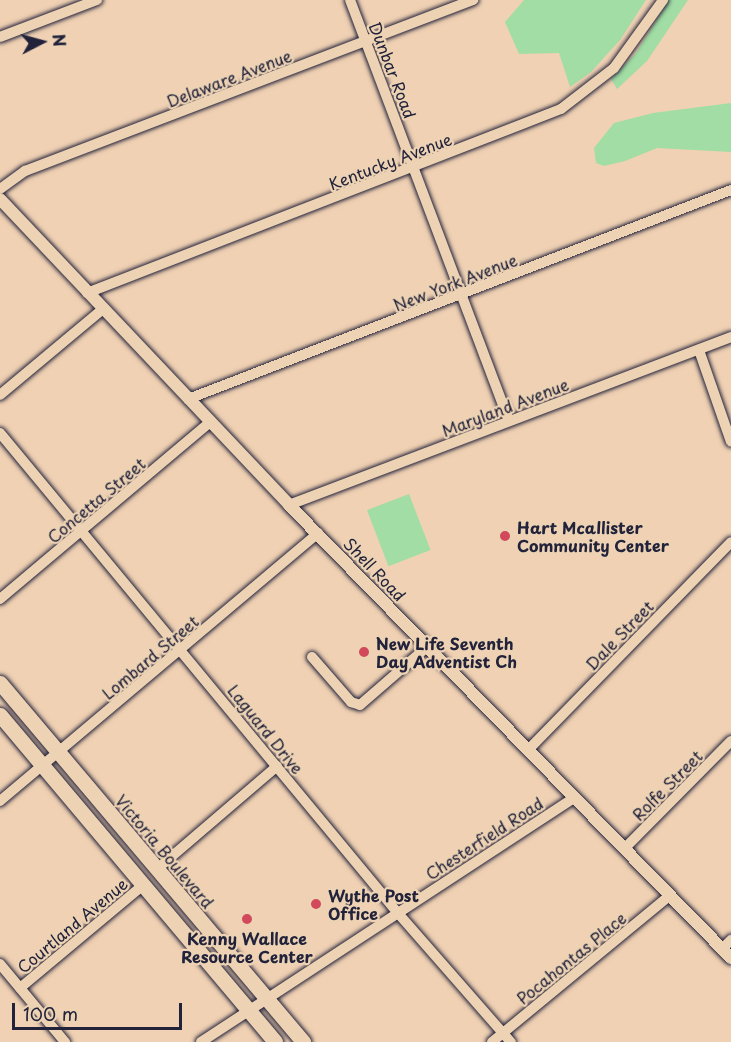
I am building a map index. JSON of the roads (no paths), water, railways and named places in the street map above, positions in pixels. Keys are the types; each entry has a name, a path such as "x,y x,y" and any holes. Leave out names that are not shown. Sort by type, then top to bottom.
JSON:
{"main road":[{"name":"Victoria Boulevard","path":"0,683 303,1042"},
{"path":"0,715 276,1042"}],"street":[{"path":"0,37 97,0"},
{"name":"Dunbar Road","path":"350,0 509,421"},
{"name":"Delaware Avenue","path":"0,189 25,171 473,0"},
{"name":"Kentucky Avenue","path":"87,293 551,114 578,99 626,55 663,0"},
{"name":"New York Avenue","path":"188,399 462,296 731,190"},
{"name":"Shell Road","path":"0,199 289,505 529,749 669,896 728,949"},
{"path":"0,395 103,309"},
{"name":"Maryland Avenue","path":"289,505 731,337"},
{"path":"699,350 731,442"},
{"name":"Concetta Street","path":"0,599 84,531 210,422"},
{"name":"Laguard Drive","path":"0,434 84,531 397,912 511,1042"},
{"name":"Lombard Street","path":"0,801 182,650 318,533"},
{"name":"Dale Street","path":"529,749 731,542"},
{"path":"312,657 351,702 360,705 428,646"},
{"name":"Rolfe Street","path":"624,849 731,741"},
{"path":"157,869 277,766"},
{"name":"Chesterfield Road","path":"201,1042 574,798"},
{"name":"Courtland Avenue","path":"20,988 143,885"},
{"name":"Pocahontas Place","path":"492,1042 669,896"},
{"path":"0,964 65,1042"},
{"path":"0,984 9,976"}],"place":[{"name":"Hart Mcallister Community Center","path":"505,536"},
{"name":"New Life Seventh Day Adventist Ch","path":"364,652"},
{"name":"Wythe Post Office","path":"316,904"},
{"name":"Kenny Wallace Resource Center","path":"247,919"}]}
